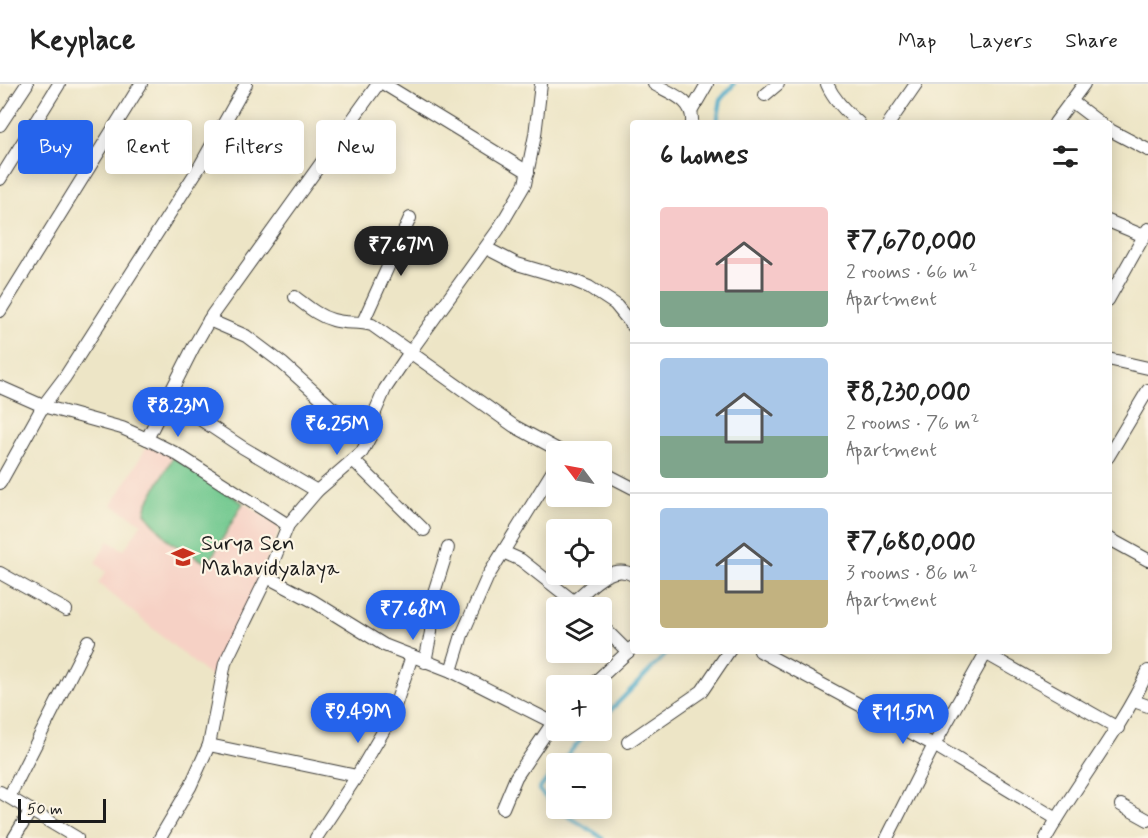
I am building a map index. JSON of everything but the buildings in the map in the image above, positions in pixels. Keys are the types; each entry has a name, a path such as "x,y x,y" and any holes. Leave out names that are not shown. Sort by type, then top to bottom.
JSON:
{"street":[{"path":"0,125 27,84"},
{"path":"0,179 59,84"},
{"path":"0,311 141,84"},
{"path":"0,483 43,406 65,377 200,166 246,84"},
{"path":"147,439 209,320 378,84"},
{"path":"384,84 528,172"},
{"path":"160,838 190,787 209,745 225,663 267,577 288,525 317,491 354,461 368,442 375,412 386,389 410,352 486,248 525,184 535,135 541,84"},
{"path":"654,84 686,102 692,110"},
{"path":"692,120 692,110 707,84"},
{"path":"765,95 778,84"},
{"path":"827,84 846,112 855,120"},
{"path":"891,120 916,84"},
{"path":"1057,120 1084,84"},
{"path":"1071,100 1096,120"},
{"path":"1112,131 1148,150"},
{"path":"363,322 410,218"},
{"path":"1112,221 1146,232 1112,293"},
{"path":"486,248 517,264 589,287 615,304 630,322"},
{"path":"295,297 320,315 333,321 363,322 372,325 513,426 546,444"},
{"path":"209,320 246,336 282,363 331,407 345,415 374,423"},
{"path":"1112,360 1148,368"},
{"path":"0,387 43,406 122,428 147,439 175,453 288,525"},
{"path":"1112,450 1148,390"},
{"path":"168,398 317,491"},
{"path":"354,461 423,530"},
{"path":"612,477 630,486"},
{"path":"451,671 462,635 484,586 546,482"},
{"path":"1112,540 1148,560"},
{"path":"425,662 431,632 432,599 448,548"},
{"path":"503,552 521,560 569,597"},
{"path":"585,597 607,574 617,570 630,569"},
{"path":"0,573 66,610"},
{"path":"267,577 313,601 375,641 451,671 546,716"},
{"path":"603,675 630,649 612,634"},
{"path":"77,838 4,794 88,641"},
{"path":"628,742 702,691 727,654"},
{"path":"766,654 934,745 1057,819"},
{"path":"886,838 985,654"},
{"path":"989,654 1118,728"},
{"path":"316,838 357,776 391,718 412,656"},
{"path":"1046,838 1118,728 1148,671"},
{"path":"1134,701 1148,706"},
{"path":"503,808 516,777 546,732"},
{"path":"209,745 357,776"},
{"path":"1121,805 1148,820"},
{"path":"14,838 31,810"}],"shaded area":[{"name":"Surya Sen Mahavidyalaya","path":"149,443 168,453 277,525 278,528 278,533 248,603 211,677 98,583 106,572 95,563 108,541 124,550 142,523 112,505"}],"green space":[{"path":"173,457 243,503 208,564 170,542 145,513 147,504"}],"waterway":[{"path":"718,120 721,99 734,84"},
{"path":"612,709 666,654"},
{"path":"569,753 580,741"},
{"path":"546,781 539,790 546,798"},
{"path":"573,819 603,838"}],"place":[{"name":"Surya Sen Mahavidyalaya","path":"183,557"}]}
